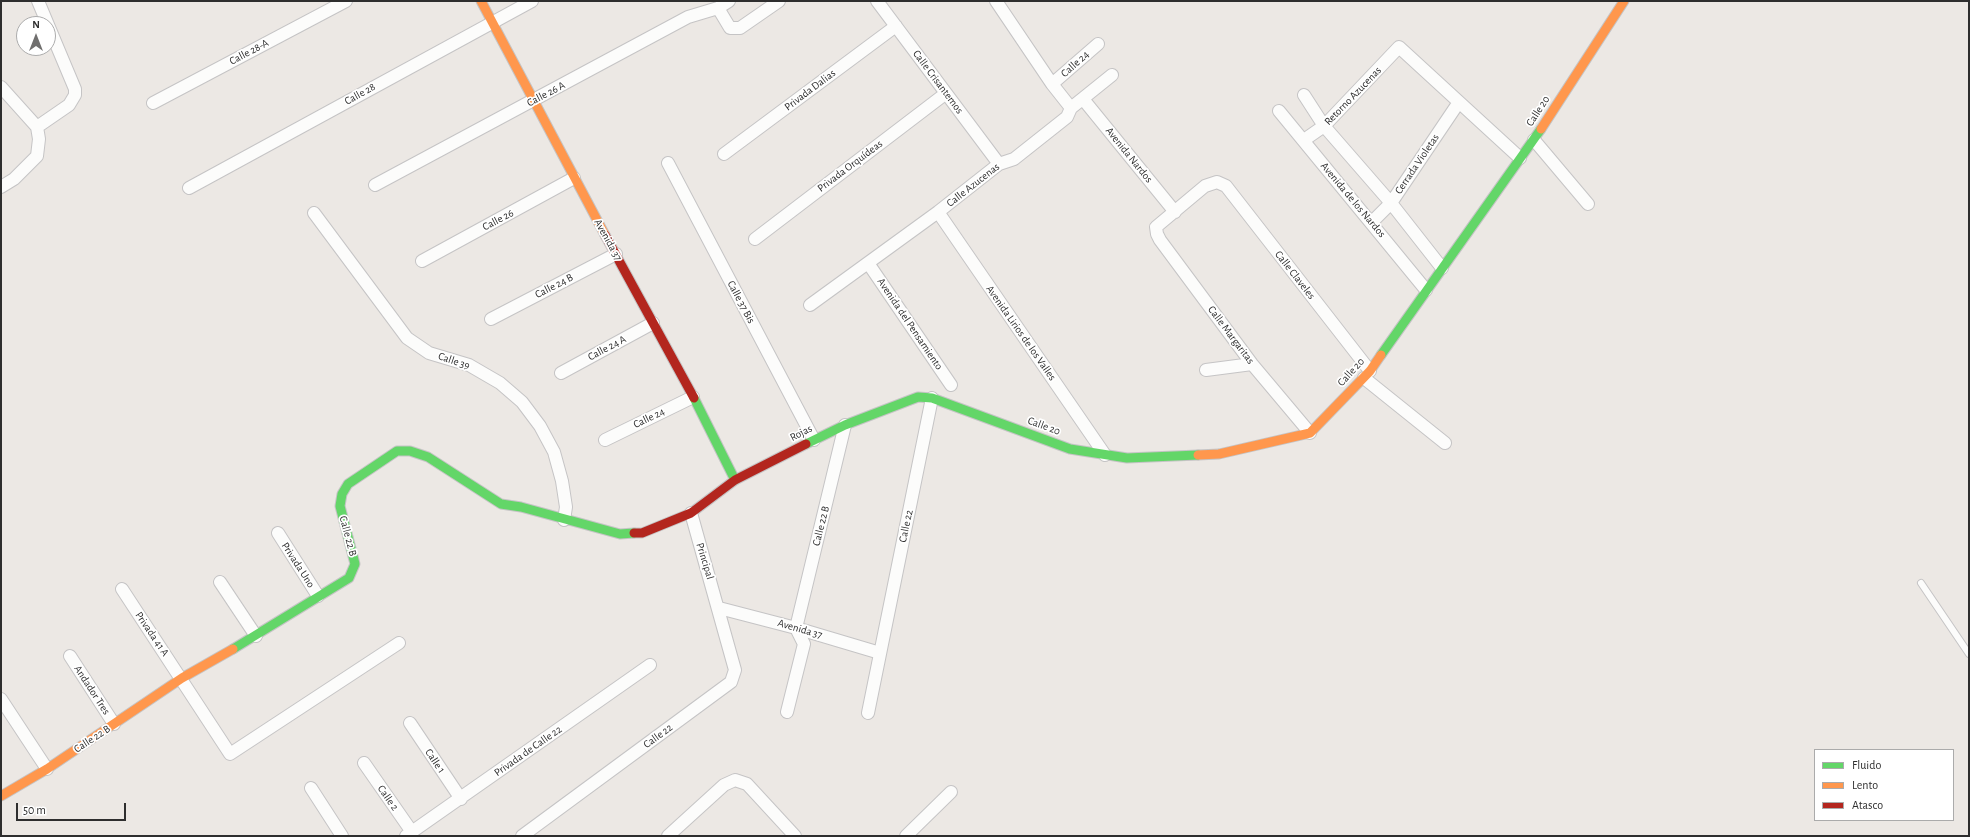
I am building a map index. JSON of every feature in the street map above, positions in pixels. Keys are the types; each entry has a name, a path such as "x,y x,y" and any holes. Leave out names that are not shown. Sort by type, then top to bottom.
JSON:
{"street":[{"path":"37,127 69,105 75,95 75,89 38,1"},
{"name":"Calle 28-A","path":"153,103 346,1"},
{"name":"Avenida 37","path":"481,1 574,178 693,396 735,480"},
{"name":"Calle 28","path":"189,188 532,1"},
{"name":"Calle 26 A","path":"375,185 688,17 718,8 729,1"},
{"path":"718,8 730,28 740,28 779,1"},
{"name":"Calle Crisantemos","path":"877,1 945,94 999,164"},
{"path":"996,1 1052,84 1071,108"},
{"name":"Calle 20","path":"932,398 1070,449 1127,458 1219,454 1310,433 1367,374 1534,140 1624,1"},
{"name":"Privada Dalias","path":"724,154 896,26"},
{"name":"Calle 24","path":"1052,84 1098,44"},
{"name":"Retorno Azucenas","path":"1304,140 1324,126 1399,47 1459,102"},
{"name":"Calle Azucenas","path":"810,305 938,212 999,164 1014,158 1067,117 1071,108 1112,75"},
{"path":"1,88 37,127 39,139 37,156 14,179 1,187"},
{"name":"Privada Orquídeas","path":"755,239 945,94"},
{"path":"1304,95 1324,126 1391,203 1442,268"},
{"name":"Avenida Nardos","path":"1083,99 1175,212"},
{"path":"1459,102 1520,158"},
{"name":"Cerrada Violetas","path":"1372,222 1391,203 1459,102"},
{"name":"Avenida de los Nardos","path":"1279,111 1372,222 1426,290"},
{"path":"1534,140 1588,204"},
{"name":"Calle 37 Bis","path":"668,163 814,440"},
{"name":"Calle 26","path":"422,261 574,178"},
{"name":"Calle Claveles","path":"1175,212 1205,186 1218,182 1226,186 1367,374 1444,443"},
{"name":"Avenida Lirios de los Valles","path":"938,212 1104,454"},
{"name":"Calle Margaritas","path":"1175,212 1156,227 1157,234 1252,364 1310,433"},
{"name":"Calle 39","path":"314,213 407,338 429,353 475,368 500,383 522,402 540,426 554,452 566,507 564,520"},
{"name":"Calle 24 B","path":"491,319 616,254"},
{"name":"Avenida del Pensamiento","path":"868,263 951,385"},
{"name":"Calle 24 A","path":"561,373 653,324"},
{"path":"1206,370 1252,364"},
{"name":"Calle 24","path":"605,440 693,396"},
{"name":"Rojas","path":"691,513 735,480 845,425 918,397 932,398"},
{"name":"Calle 22","path":"880,653 932,398"},
{"name":"Calle 22 B","path":"796,628 845,425"},
{"name":"Calle 22 B","path":"1,796 47,769 182,678 256,636 348,578 355,564 340,506 342,494 348,484 396,451 410,451 428,458 501,504 521,507 564,520 620,534 642,533 691,513"},
{"name":"Principal","path":"691,513 719,608"},
{"name":"Privada Uno","path":"278,534 318,596"},
{"path":"220,582 256,636"},
{"name":"Privada 41 A","path":"122,589 182,678 230,754 399,643"},
{"name":"Avenida 37","path":"719,608 796,628 880,653"},
{"name":"Calle 22","path":"522,836 731,682 735,670 719,608"},
{"path":"787,712 804,644 796,628"},
{"path":"868,713 880,653"},
{"name":"Andador Tres","path":"70,656 114,724"},
{"name":"Privada de Calle 22","path":"409,834 650,665"},
{"path":"1,700 47,769"},
{"name":"Calle 1","path":"410,723 461,798"},
{"name":"Calle 2","path":"364,764 409,834"},
{"path":"668,836 724,785 735,780 747,784 796,836"},
{"path":"311,788 342,836"},
{"path":"906,836 952,792"}],"lane":[{"path":"1921,583 1969,654"}],"traffic: fast":[{"path":"1381,355 1541,129"},
{"path":"806,444 845,425 918,397 932,398 1070,449 1127,458 1198,455"},
{"path":"694,398 735,480"},
{"path":"233,649 349,578 355,564 340,506 342,494 348,484 397,451 410,451 428,457 501,504 521,507 620,534 634,533"}],"traffic: slow":[{"path":"481,1 605,235"},
{"path":"1541,129 1624,1"},
{"path":"1198,455 1219,454 1310,433 1370,371 1381,355"},
{"path":"1,796 47,769 182,678 233,649"}],"traffic: jam":[{"path":"605,235 694,398"},
{"path":"634,533 642,533 691,513 735,480 806,444"}]}
